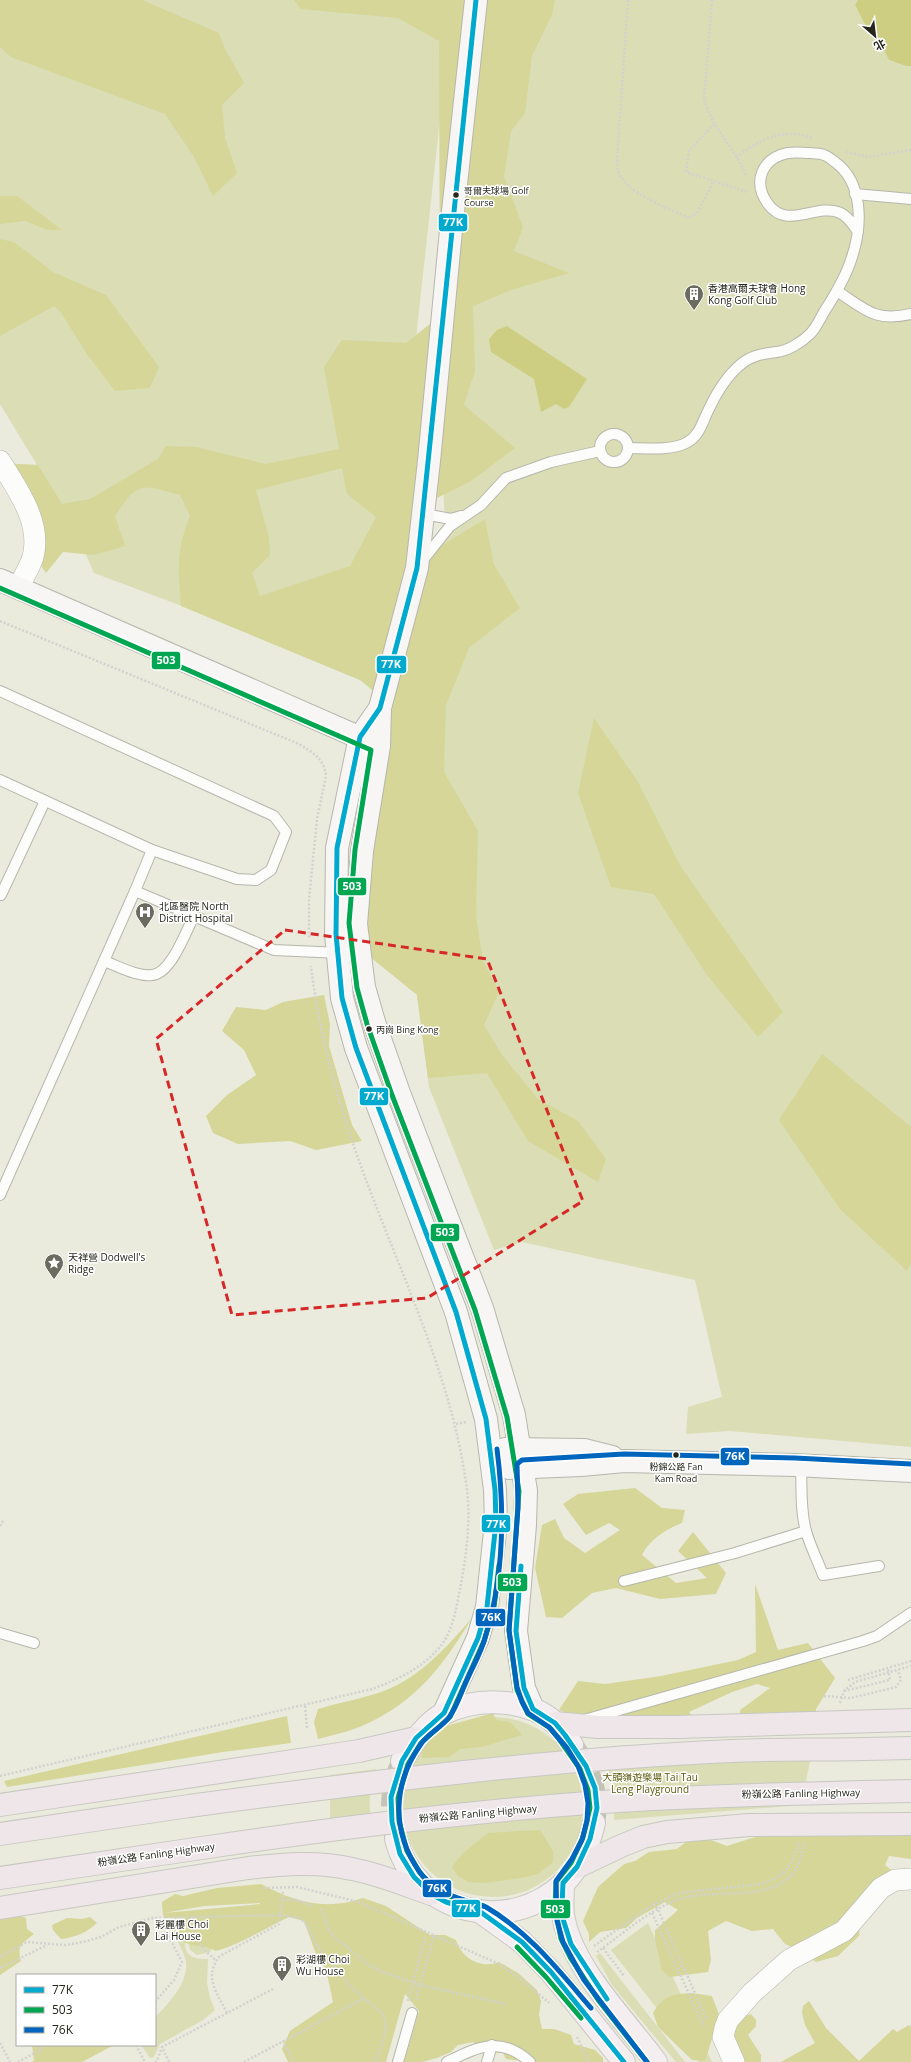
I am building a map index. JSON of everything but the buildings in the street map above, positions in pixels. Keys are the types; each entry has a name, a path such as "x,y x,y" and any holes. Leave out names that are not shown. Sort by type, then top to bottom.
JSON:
{"highway":[{"path":"563,1723 598,1727 677,1727 911,1720"},
{"path":"0,1805 359,1751 416,1738"},
{"path":"0,1834 189,1806 346,1785 486,1770 731,1751 911,1748"},
{"name":"粉嶺公路 Fanling Highway","path":"0,1878 356,1825 601,1802 732,1795 911,1791"},
{"path":"577,1867 621,1846 643,1838 667,1832 749,1825 911,1824"},
{"path":"0,1908 248,1868 288,1864 318,1864 352,1868 431,1894"}],"main road":[{"path":"402,1761 416,1738 444,1713 478,1638 487,1608 496,1522 492,1460 486,1419 456,1312 356,1048 342,998 348,953 356,924 369,742 380,708 417,568 424,514 451,230 476,0"},
{"path":"9,584 369,742"},
{"path":"348,953 364,987 374,1022 399,1093 472,1282 497,1354 514,1415 526,1491 525,1525 516,1631 524,1688 533,1709"},
{"path":"492,1460 521,1458 575,1466 624,1461 911,1471"},
{"path":"444,1713 466,1706 487,1702 510,1704 533,1709 563,1723 572,1745"},
{"path":"482,1913 507,1912 522,1908 541,1898 563,1883 577,1867 590,1839 594,1824"},
{"path":"396,1839 400,1854 414,1877 431,1894 446,1902 482,1913 522,1942 551,1972 624,2062"},
{"path":"563,1883 563,1919 571,1944 605,1997 656,2062"}],"street":[{"path":"0,461 19,494 34,526 35,540 33,557 9,584"},
{"path":"734,2062 723,2037 725,2028 728,2020 752,1993 789,1960 844,1931 881,1888 895,1880 911,1879"}],"lane":[{"path":"628,448 673,447 686,443 700,431 708,410 723,385 741,364 760,353 778,352 801,341 811,334 837,291 852,258 858,232 859,215 850,178 839,165 825,155 788,153 777,157 767,164 762,171 759,180 760,190 763,198 769,206 781,215 793,216 822,211 838,212 851,221 858,232"},
{"path":"855,194 911,199"},
{"path":"837,291 878,316 894,318 911,314"},
{"path":"613,434 617,434 625,440 628,448 624,457 617,461 605,458 600,450 600,446 604,438 613,434"},
{"path":"417,568 446,531 464,515 481,505 506,478 551,462 600,450"},
{"path":"424,514 451,519 464,515"},
{"path":"0,691 274,816 286,832 271,870 256,880 236,879 152,850 0,780"},
{"path":"1,894 45,801"},
{"path":"0,1195 152,850"},
{"path":"135,891 274,950 348,953"},
{"path":"104,961 143,975 153,976 169,964 194,916"},
{"path":"470,1363 472,1348 457,1294 458,1288 472,1282"},
{"path":"800,1466 802,1505 806,1531 824,1575 879,1566"},
{"path":"624,1581 735,1553 806,1531"},
{"path":"563,1723 863,1641 877,1636 911,1613"},
{"path":"0,1633 34,1644"},
{"path":"398,2062 412,2013"},
{"path":"447,2062 477,2047 492,2045 508,2047 530,2062"},
{"path":"487,2062 492,2045"}],"path":[{"path":"628,0 617,159 618,171 624,182 633,190 689,218 697,213 714,182"},
{"path":"712,0 704,98 707,111 736,157 747,180"},
{"path":"714,124 689,151 686,172 750,192 748,186"},
{"path":"0,1776 305,1706 372,1689 399,1679 420,1665 439,1648 447,1637 455,1618 462,1578 467,1532 467,1492 456,1424"},
{"path":"0,1526 4,1519"},
{"path":"848,1680 911,1661"},
{"path":"839,1706 844,1691 855,1682 911,1666"},
{"path":"844,1691 890,1680 888,1668"},
{"path":"824,1696 851,1698 896,1686 901,1680 898,1670"},
{"path":"305,1706 307,1728"},
{"path":"592,1948 655,1903 678,1893 761,1884 774,1880 784,1873 789,1866 794,1858 800,1839"},
{"path":"597,1952 658,1909 679,1899 757,1891 777,1884 794,1872 806,1841"},
{"path":"260,1888 297,1887 359,1902 498,1964 521,1979 555,2008"},
{"path":"227,2013 212,1981 212,1969 216,1960 220,1956 279,1924 283,1892"},
{"path":"282,1900 297,1900 313,1906"},
{"path":"655,1903 710,2026"},
{"path":"321,1909 331,1934 369,1966 420,1985 505,2004"},
{"path":"652,1913 707,2034"},
{"path":"0,1957 27,1942 65,1946 101,1937 119,1927 159,1918 280,1915 300,1918 306,1924 320,1950 338,1972 353,1989 365,1998 385,2018 386,2027 375,2062"},
{"path":"192,1917 193,1932 203,1950 216,1960"},
{"path":"156,2001 160,1999 174,1980 182,1962 159,1918"},
{"path":"420,1985 434,1935"},
{"path":"0,1968 48,1944"},
{"path":"603,1948 624,1976"},
{"path":"155,2062 157,2061 162,2047 273,1989"},
{"path":"244,2062 365,1998"},
{"path":"576,2035 589,2062"},
{"path":"284,2041 294,2062"},
{"path":"0,2043 10,2062"},
{"path":"18,2062 42,2049 40,2046"},
{"path":"137,2046 145,2062"},
{"path":"162,2047 170,2062"}],"highlighted area":[{"path":"285,930 487,959 583,1201 427,1298 232,1315 156,1039"}],"green space":[{"path":"0,0 453,0 400,485 360,680 182,606 94,573 70,519 0,404 0,335 54,302 0,306"},
{"path":"0,0 142,0 219,33 224,47 244,83 222,105 225,138 237,173 213,196 194,157 165,114 11,57 0,47"},
{"path":"294,0 555,0 552,15 532,56 525,113 511,131 504,176 523,227 514,251 569,273 511,290 473,306 475,371 464,405 515,448 471,481 425,504 413,563 485,519 494,565 520,608 469,648 446,705 444,772 478,831 476,916 483,961 499,992 484,1025 502,1055 538,1099 578,1121 606,1159 598,1182 528,1141 487,1073 428,1078 417,995 364,952 366,850 388,703 360,680 181,606 179,582 180,550 185,528 190,516 180,495 148,488 142,488 135,491 129,496 115,516 125,546 94,555 63,552 46,573 32,552 0,463 38,465 62,504 90,499 158,459 166,446 196,447 266,464 339,449 324,367 342,340 406,343 440,316 439,41 398,18 301,9","holes":["342,468 347,494 376,517 350,566 260,596 252,573 270,555 269,538 256,490"]},
{"path":"497,0 858,0 855,5 864,23 874,31 889,60 906,66 911,66 911,1447 730,1431 686,1434 688,1407 722,1397 695,1280 522,1242 494,1250 429,1087 417,995 438,567 445,522 443,485"},
{"path":"0,196 17,196 62,230 48,230 25,221 0,224"},
{"path":"0,239 14,242 53,272 106,295 159,367 150,388 115,391 87,354 60,311 54,306 0,336"},
{"path":"594,718 638,782 681,867 783,1012 758,1037 707,975 654,894 611,887 578,793"},
{"path":"324,995 330,1024 329,1046 352,1125 362,1141 316,1150 290,1141 238,1144 213,1133 206,1116 227,1095 256,1075 244,1050 222,1031 236,1007 266,1010 283,1002"},
{"path":"822,1054 911,1127 911,1263 907,1271 840,1209 779,1120"},
{"path":"635,1488 662,1508 685,1510 682,1523 670,1528 654,1540 642,1555 676,1583 707,1578 678,1551 693,1532 726,1573 716,1594 660,1599 616,1588 592,1593 562,1618 546,1617 535,1568 542,1525 555,1519 564,1538 585,1553 620,1530 609,1523 586,1535 563,1504 578,1494"},
{"path":"755,1584 778,1650 808,1643 835,1678 816,1709 815,1731 739,1733 740,1710 770,1688 757,1684 732,1692 689,1712 708,1735 638,1737 559,1710 578,1681 605,1684 661,1676 738,1660 756,1652"},
{"path":"472,1618 450,1652 438,1667 426,1681 397,1706 381,1717 362,1726 346,1732 318,1739 314,1722 318,1709 375,1694 404,1682 440,1653"},
{"path":"493,1713 496,1720 510,1722 522,1735 482,1747 460,1749 449,1757 422,1758 422,1752 427,1743 446,1726"},
{"path":"287,1716 291,1743 223,1752 7,1787 4,1781"},
{"path":"493,1717 510,1719 527,1724 543,1732 562,1750 568,1757 579,1781 583,1807 581,1824 576,1841 568,1857 550,1876 543,1882 519,1893 493,1897 476,1895 459,1890 443,1882 424,1864 418,1857 407,1833 403,1807 405,1790 410,1773 418,1757 436,1738 443,1732 467,1721"},
{"name":"大頭嶺遊樂場 Tai Tau Leng Playground","path":"814,1742 801,1805 614,1820 613,1786 608,1767"},
{"path":"376,1769 370,1794 370,1809 374,1834 330,1839 330,1775"},
{"path":"911,1829 911,1859 889,1856 885,1865 895,1873 860,1926 859,1936 838,1956 816,1962 799,1950 785,1944 773,1929 752,1931 726,1921 708,1931 711,1960 708,1972 670,1977 661,1970 655,1940 655,1930 678,1910 665,1902 637,1918 626,1928 600,1932 589,1942 589,1934 583,1921 598,1887 624,1864 635,1861 649,1852 677,1849 686,1842 705,1838 727,1846 771,1832"},
{"path":"540,1830 553,1851 553,1862 538,1874 484,1883 468,1882 458,1876 452,1867 462,1854 488,1833"},
{"path":"261,1884 286,1896 310,1903 336,1904 363,1898 386,1906 430,1935 445,1935 456,1940 459,1947 467,1957 473,1961 486,1964 499,1962 518,1973 537,1990 541,2001 539,2015 542,2029 554,2029 571,2035 574,2044 595,2050 603,2058 603,2062 531,2062 506,2059 503,2053 481,2052 473,2042 458,2045 451,2052 437,2058 422,2062 404,2062 419,2011 405,1994 386,2062 288,2062 282,2049 290,2031 333,2002 326,1969 317,1957 304,1921 289,1917 244,1940 216,1951 207,1947 192,1945 178,1939 166,1923 162,1909 162,1902 175,1894 183,1896 217,1888","holes":["260,1904 164,1913 204,1906"]},
{"path":"13,1914 26,1918 27,1929 34,1934 24,1942 20,1948 21,1961 0,1975 0,1916"},
{"path":"90,1917 97,1923 85,1932 76,1936 61,1939 53,1930 52,1925 67,1918 82,1919"},
{"path":"648,1923 712,2062 699,2062 611,1950"},
{"path":"168,1924 188,1928 185,1942 187,1952 194,1958 208,1959 207,1983 210,1998 215,2010 203,2020 160,2044 154,2057 150,2058 142,2046 156,2046 156,2016 167,2005 178,1990 185,1974 185,1958"},
{"path":"188,1942 214,1945 210,1952 197,1955 190,1950"},
{"path":"600,1953 685,2062 676,2062 612,1985 596,1956"},
{"path":"692,1993 712,1996 723,2025 715,2029 705,2061 692,2060 658,2027 653,2013 665,1999 674,1995"},
{"path":"809,2001 826,2028 859,2061 893,2029 897,2032 909,2025 911,2027 911,2062 781,2062 815,2043 805,2025 802,2013 803,2006"},
{"path":"751,2014 756,2020 756,2026 748,2035 761,2055 761,2062 736,2062 730,2036 742,2017"},
{"path":"32,2046 112,2046 82,2062 32,2062 34,2060"}],"shaded area":[{"path":"858,0 911,0 911,66 906,66 889,60 874,31 864,23 855,5"},
{"path":"507,326 587,379 569,407 564,409 556,404 541,412 534,379 491,352 489,339 497,330"}],"tunnel":[{"path":"573,1746 584,1764 592,1782 596,1801 594,1822"},
{"path":"396,1839 392,1819 392,1800 395,1781 402,1762"}],"transit line":[{"name":"77K","path":"476,0 417,568 380,708 360,737 337,848 336,934 342,998 356,1048 456,1312 486,1419 495,1490 496,1522 487,1607 478,1638 444,1713 416,1738 402,1761 391,1797 392,1822 400,1854 414,1877 431,1894 446,1902 482,1913 522,1942 551,1972 624,2062"},
{"name":"503","path":"0,588 371,750 355,850 349,923 357,988 367,1024 392,1095 475,1310 507,1417 519,1491 509,1631 517,1690 528,1714 550,1728 559,1739 580,1769 588,1790 590,1808 583,1837 571,1863 556,1882 555,1907 561,1939 570,1957 599,2001 647,2062"},
{"name":"76K","path":"497,1449 500,1473 502,1520 499,1568 491,1615 481,1649 457,1704 447,1720 431,1733 421,1744 405,1775 399,1807 400,1824 410,1856 419,1871 429,1883 448,1894 486,1907 502,1917 543,1953 591,2008"},
{"name":"76K","path":"647,2062 584,1980 563,1942 557,1921 556,1881 572,1859 582,1840 587,1821 588,1803 585,1785 578,1766 567,1748 549,1727 528,1713 522,1702 517,1687 509,1630 518,1508 517,1464 522,1460 624,1454 795,1458 911,1464"},
{"name":"503","path":"484,1906 449,1896 435,1888 420,1873 407,1851 399,1821 398,1798 408,1764 421,1743 450,1717 484,1641 494,1608 499,1565"},
{"name":"77K","path":"521,1566 516,1631 524,1688 533,1709 555,1723 565,1735 586,1766 595,1788 597,1808 590,1839 577,1867 563,1883 562,1906 563,1919 571,1944 607,1999"},
{"name":"503","path":"517,1947 546,1977 581,2018"}],"place":[{"name":"哥爾夫球場 Golf Course","path":"456,195"},
{"name":"香港高爾夫球會 Hong Kong Golf Club","path":"694,311"},
{"name":"北區醫院 North District Hospital","path":"145,929"},
{"name":"丙崗 Bing Kong","path":"369,1029"},
{"name":"天祥營 Dodwell's Ridge","path":"54,1280"},
{"name":"粉錦公路 Fan Kam Road","path":"676,1455"},
{"name":"彩麗樓 Choi Lai House","path":"141,1947"},
{"name":"彩湖樓 Choi Wu House","path":"282,1982"}]}
